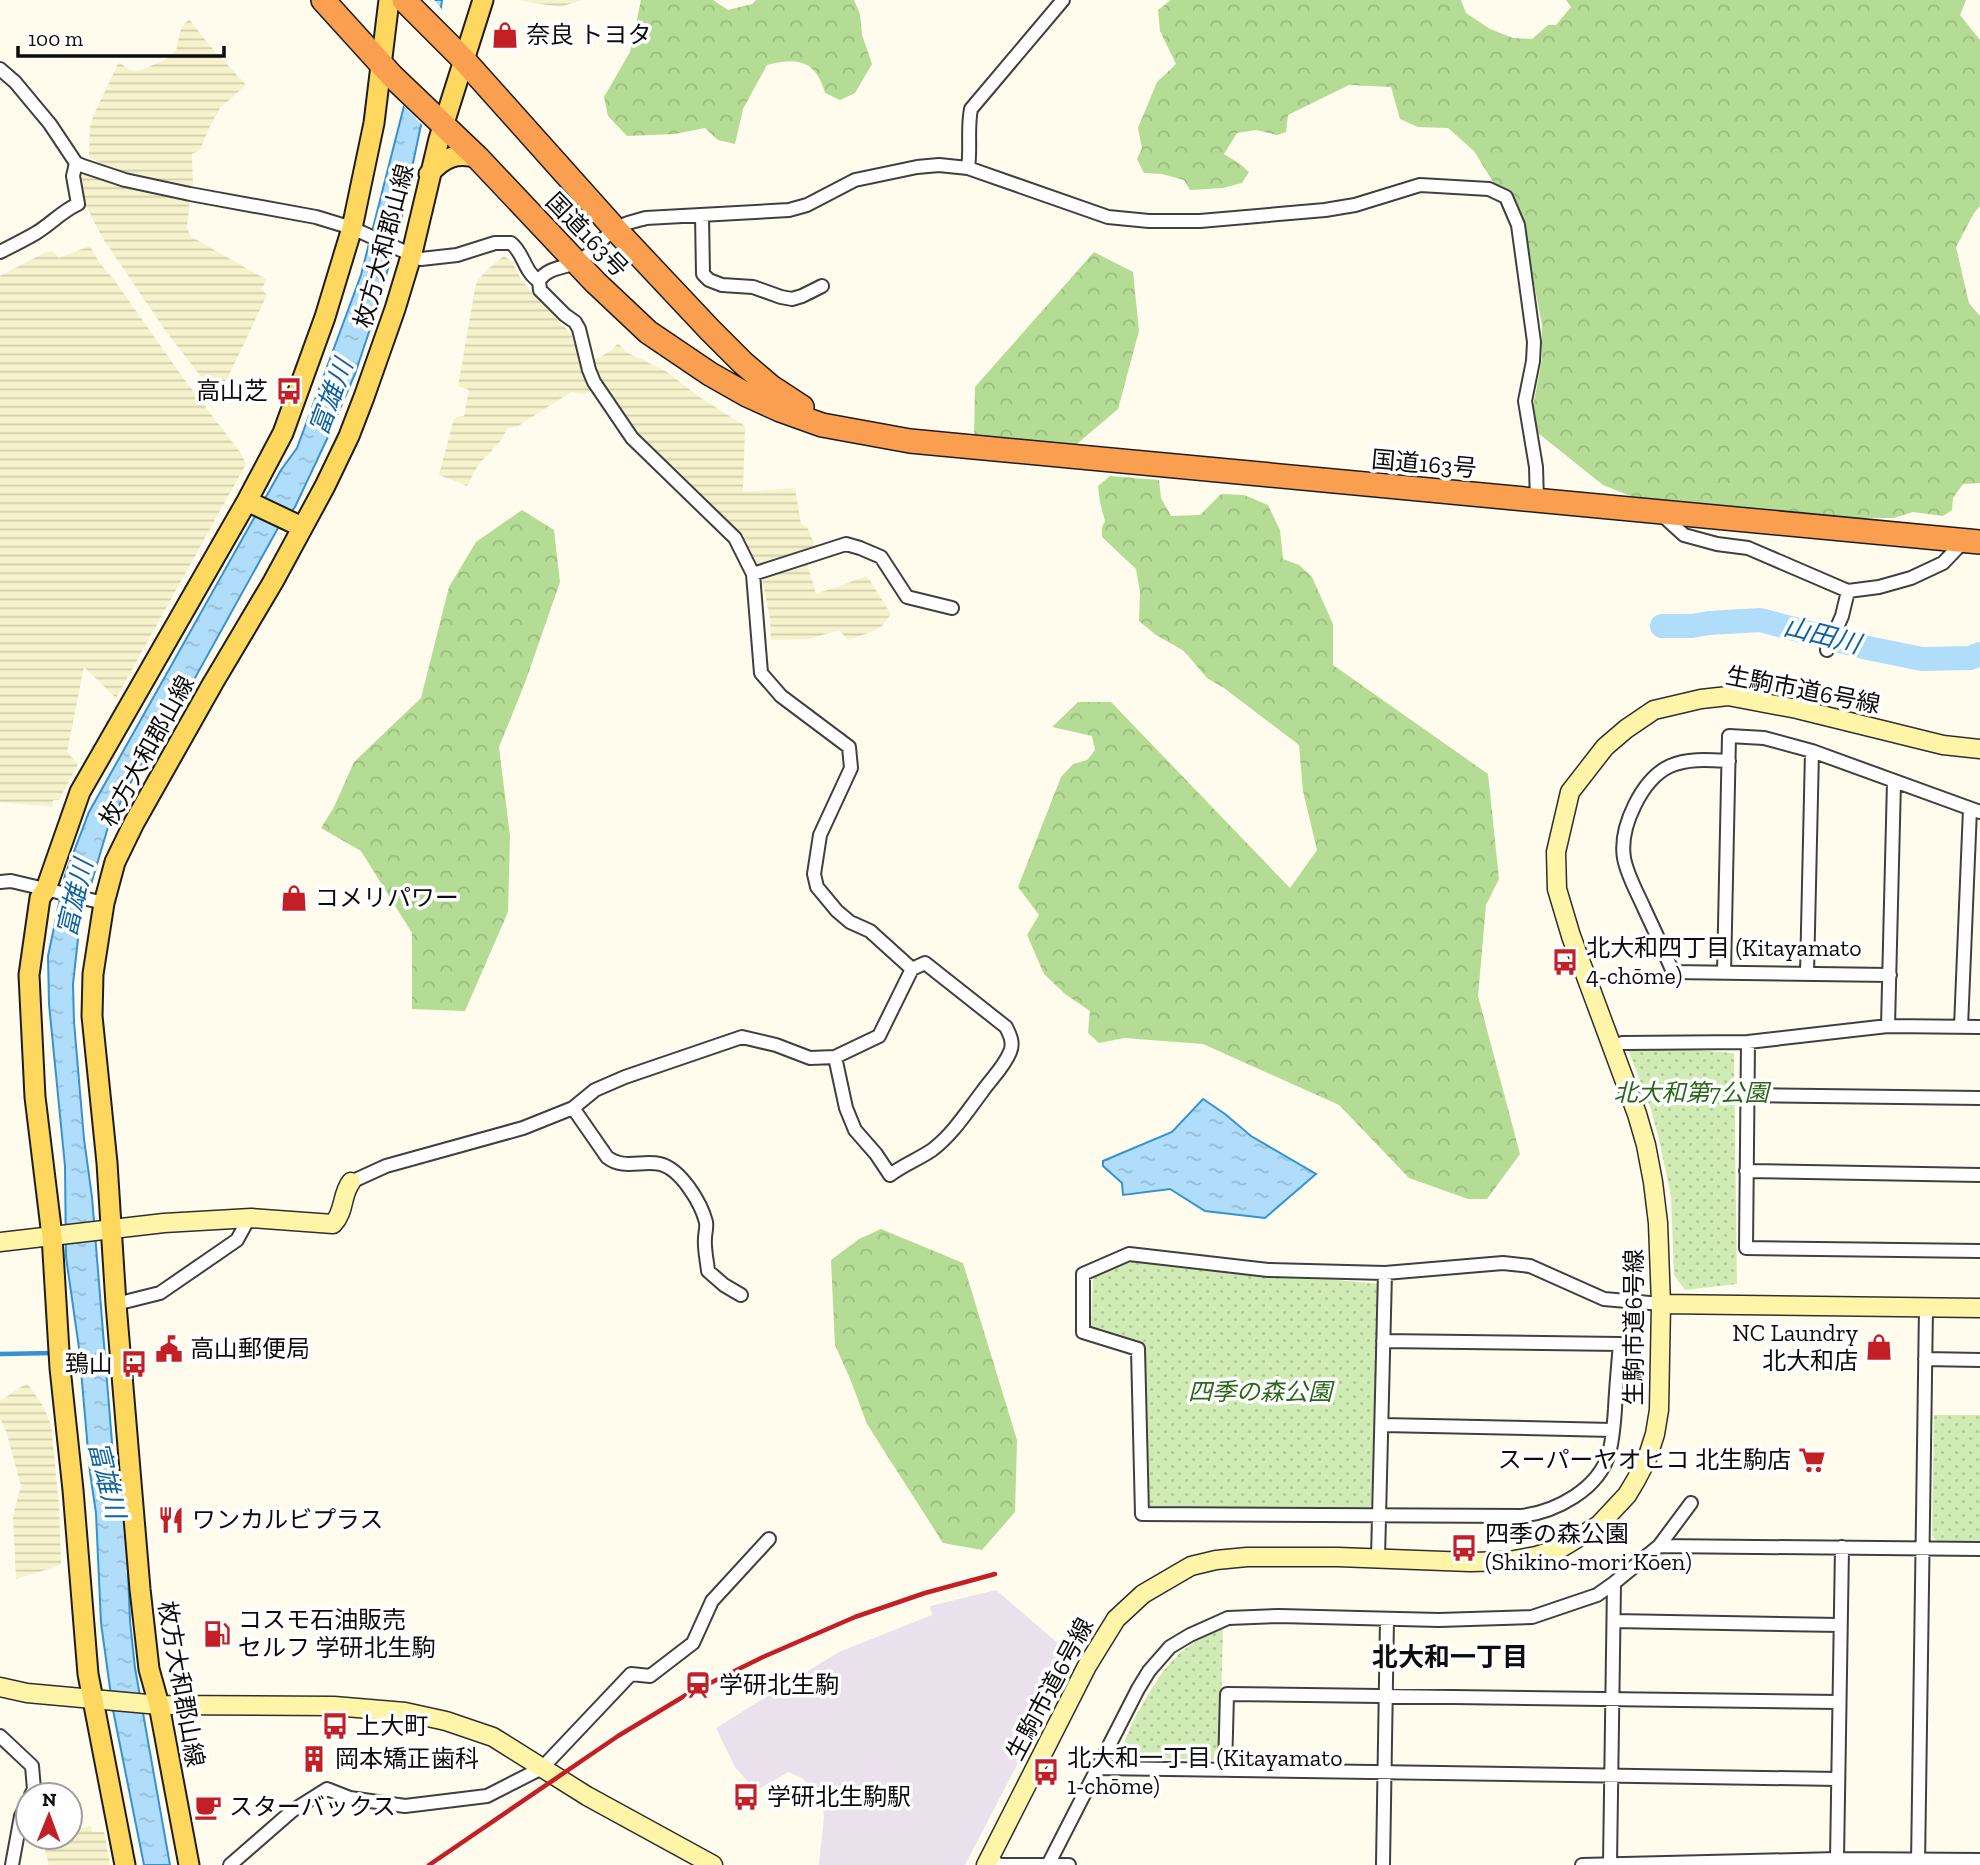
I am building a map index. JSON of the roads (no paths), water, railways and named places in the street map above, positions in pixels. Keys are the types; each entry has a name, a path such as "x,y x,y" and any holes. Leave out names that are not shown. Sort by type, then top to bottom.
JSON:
{"highway":[{"name":"国道163号","path":"323,0 387,70 478,158 576,263 648,332 710,374 747,395 803,419 910,441 994,450 1972,542"},
{"name":"国道163号","path":"399,1 463,59 615,229 710,330 770,386 810,411 863,433"}],"main road":[{"name":"枚方大和郡山線","path":"190,1865 159,1705 149,1669 140,1589 112,1229 92,1016 93,974 104,903 114,862 150,792 273,582 325,486 360,407 412,253 429,174 437,118 463,59 483,0"},
{"name":"枚方大和郡山線","path":"125,1865 88,1674 60,1368 52,1236 35,1097 29,975 40,898 46,889 79,792 247,501 282,433 358,231 374,123 399,1"},
{"path":"429,174 451,156 478,158"},
{"path":"247,501 302,527"}],"street":[{"path":"968,168 971,148 968,125 971,109 1063,0"},
{"path":"0,69 36,107 76,163 125,180 316,217 427,259 457,255 495,243 511,243 520,252 528,271 539,281 540,290 575,322 594,382 632,438 735,538 754,574 761,673 781,696 849,747 851,768 820,835 814,874 817,887 837,911 850,922 870,932 912,970"},
{"path":"0,252 36,233 58,218 64,210 78,204 72,176 76,163"},
{"path":"539,281 548,272 576,263 592,253 615,229 646,218 789,210 807,205 855,180 939,164 968,168 1108,217 1149,220 1200,220 1325,210 1355,205 1420,185 1489,189 1506,197 1518,225 1534,341 1525,401 1536,467 1537,501"},
{"path":"702,215 704,274 709,280 722,285 753,287 792,299 822,286"},
{"path":"1660,513 1684,535 1717,544 1748,548 1849,591 1879,587 1911,578 1943,563 1972,542"},
{"path":"754,574 846,544 881,557 907,597 952,608"},
{"path":"1827,650 1849,591"},
{"name":"生駒市道6号線","path":"987,1862 1087,1666 1116,1619 1143,1594 1191,1566 1247,1557 1509,1562 1561,1548 1600,1525 1628,1495 1647,1459 1655,1434 1660,1382 1658,1223 1651,1169 1637,1114 1571,936 1557,889 1556,852 1570,792 1605,747 1654,710 1728,696 1797,709 1943,745 1980,749"},
{"path":"1724,973 1729,736 1764,738 1812,751 1975,811 1961,1027"},
{"path":"1807,974 1812,751"},
{"path":"1729,761 1698,760 1670,766 1645,785 1629,818 1623,856 1628,874 1673,972 1890,975"},
{"path":"1888,1026 1894,781"},
{"path":"0,882 11,881 104,903"},
{"path":"0,1242 164,1223 249,1218 333,1224 340,1218 347,1187 351,1182 386,1166 523,1128 572,1108 596,1090 625,1077 742,1037 776,1045 810,1058 835,1057 879,1036 912,970 925,962 1006,1027 1012,1040 1011,1051 1000,1070 954,1129 930,1151 890,1175 855,1130 846,1108 835,1057"},
{"path":"1612,1047 1622,1043 1748,1042 1888,1026 1980,1027"},
{"path":"1748,1042 1746,1248 1980,1251"},
{"path":"1748,1095 1980,1098"},
{"path":"572,1108 612,1161 625,1164 661,1164 688,1185 701,1208 707,1226 705,1239 708,1271 741,1295"},
{"path":"1746,1171 1980,1175"},
{"path":"116,1304 160,1293 237,1240 249,1218"},
{"path":"1383,1341 1620,1344 1609,1454 1593,1480 1573,1498 1549,1510 1521,1516 1142,1514 1138,1349 1083,1332 1083,1274 1129,1254 1268,1270 1385,1273 1503,1263 1530,1266 1604,1299 1661,1304 1980,1308"},
{"path":"1378,1558 1385,1273"},
{"path":"1918,1863 1926,1307"},
{"path":"1925,1359 1980,1360"},
{"path":"1382,1425 1613,1430"},
{"path":"1048,1865 1149,1671 1170,1647 1190,1635 1228,1618 1244,1616 1439,1620 1532,1617 1597,1595 1614,1583 1659,1546 1691,1503"},
{"path":"230,1865 292,1811 327,1789 350,1798 405,1806 486,1796 542,1768 631,1674 650,1676 694,1643 712,1601 769,1539"},
{"path":"1659,1546 1980,1549"},
{"path":"1837,1859 1842,1547"},
{"path":"1609,1864 1614,1583"},
{"path":"1383,1865 1387,1619"},
{"path":"1614,1621 1840,1625"},
{"path":"0,1687 27,1693 159,1705 334,1706 405,1712 446,1721 493,1737 629,1820 713,1865"},
{"path":"1225,1770 1227,1694 1839,1702"},
{"path":"0,1736 32,1766 34,1781"},
{"path":"1098,1768 1838,1779"},
{"path":"1582,1865 1837,1859 1918,1863 1980,1860"},
{"path":"987,1862 1000,1865 1069,1865"}],"water":[{"name":"富雄川","path":"418,0 442,0 432,73 398,234 355,374 295,507 278,528 180,705 133,778 108,827 84,908 78,939 73,984 74,1022 92,1197 114,1467 113,1486 125,1499 130,1621 135,1668 170,1865 144,1865 113,1710 101,1623 96,1513 79,1348 66,1257 65,1166 49,1004 48,956 65,875 89,812 281,470 297,448 361,275 406,98"},
{"path":"1203,1099 1251,1136 1316,1174 1265,1218 1205,1211 1170,1189 1123,1195 1122,1183 1103,1166 1103,1161 1172,1132"}],"waterway":[{"name":"山田川","path":"1662,626 1760,620 1863,647 1922,659 1970,658 1980,654"},
{"path":"0,1354 55,1353"},
{"path":"64,1353 83,1353"}],"railway":[{"path":"429,1865 618,1736 686,1695 763,1657 855,1617 925,1593 995,1574"}],"place":[{"name":"奈良 トヨタ","path":"505,35"},
{"name":"高山芝","path":"289,391"},
{"name":"コメリパワー","path":"294,898"},
{"name":"北大和四丁目 (Kitayamato 4-chōme)","path":"1565,962"},
{"name":"NC Laundry 北大和店","path":"1879,1347"},
{"name":"高山郵便局","path":"169,1349"},
{"name":"鵄山","path":"134,1364"},
{"name":"スーパーヤオヒコ 北生駒店","path":"1812,1460"},
{"name":"ワンカルビプラス","path":"171,1520"},
{"name":"四季の森公園 (Shikino-mori Kōen)","path":"1464,1548"},
{"name":"コスモ石油販売 セルフ 学研北生駒","path":"217,1634"},
{"name":"学研北生駒","path":"698,1685"},
{"name":"上大町","path":"335,1726"},
{"name":"岡本矯正歯科","path":"314,1759"},
{"name":"北大和一丁目 (Kitayamato 1-chōme)","path":"1046,1772"},
{"name":"学研北生駒駅","path":"746,1797"},
{"name":"スターバックス","path":"208,1807"}],"district":[{"name":"北大和一丁目","path":"1450,1657"}],"park label":[{"name":"北大和第7公園","path":"1691,1093"},
{"name":"四季の森公園","path":"1260,1392"}]}
